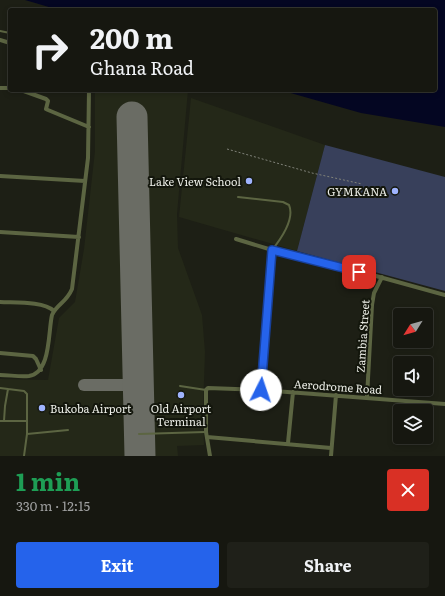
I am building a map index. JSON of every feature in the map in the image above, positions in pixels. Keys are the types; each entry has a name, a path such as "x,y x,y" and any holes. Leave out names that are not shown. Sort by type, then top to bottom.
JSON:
{"street":[{"path":"27,92 46,99 48,101 46,108 48,110 89,128"},
{"path":"0,375 28,376 34,375 41,370 45,361 50,321 54,311 67,300 72,289 85,181 89,128 89,92"},
{"path":"0,176 85,181"},
{"path":"0,232 79,238"},
{"path":"236,240 445,294"},
{"path":"261,390 272,250"},
{"name":"Zambia Street","path":"367,397 372,304 376,287 382,277"},
{"path":"0,302 37,304 51,308 54,311"},
{"path":"0,353 33,356 41,370"},
{"name":"Aerodrome Road","path":"206,390 208,388 261,390 445,404"},
{"path":"206,390 206,432 210,456"},
{"path":"288,443 293,392"},
{"path":"331,456 336,395"},
{"path":"207,437 331,448"}],"lane":[{"path":"238,197 283,202 289,205 291,213 287,226 282,238 272,250"},
{"path":"180,386 206,390"},
{"path":"0,388 8,388 25,392 27,394 27,434 24,456"},
{"path":"4,421 8,388"},
{"path":"0,421 27,421"},
{"path":"27,434 68,430"},
{"path":"139,434 206,432"}],"path":[{"path":"227,150 312,173 362,184"}],"shaded area":[{"path":"25,0 445,0 445,127 361,113 287,92 437,92 437,8 52,8"},
{"name":"Bukoba Airport","path":"95,92 188,92 177,214 178,248 202,315 205,352 203,410 204,445 177,446 178,456 0,456 0,379 48,380 59,318 75,302 84,249 95,151"},
{"name":"Lake View School","path":"191,98 325,145 297,251 179,217"},
{"path":"325,145 445,177 445,291 297,251"}],"taxiway":[{"path":"84,385 130,385"}],"runway":[{"path":"132,117 140,456"}],"place":[{"name":"Lake View School","path":"249,181"},
{"name":"GYMKANA","path":"395,191"},
{"name":"Old Airport Terminal","path":"181,395"},
{"name":"Bukoba Airport","path":"42,408"}],"route":[{"path":"261,390 272,250 359,272"}]}
